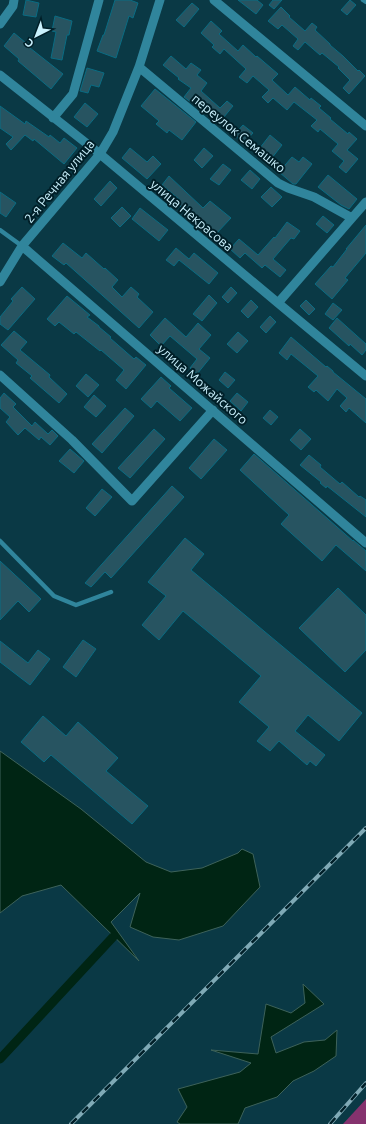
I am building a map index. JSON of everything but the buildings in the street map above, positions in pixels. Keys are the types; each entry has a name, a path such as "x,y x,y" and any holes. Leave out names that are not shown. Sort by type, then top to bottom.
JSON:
{"street":[{"path":"0,24 12,6 14,0"},
{"path":"53,118 73,94 99,0"},
{"name":"2-я Речная улица","path":"0,282 22,246 100,154 113,132 139,67 160,0"},
{"path":"214,0 366,126"},
{"name":"переулок Семашко","path":"139,67 278,183 314,197 352,218"},
{"name":"улица Некрасова","path":"0,75 100,154 366,376"},
{"path":"278,303 366,202"},
{"name":"улица Можайского","path":"22,246 366,543"},
{"path":"0,375 72,440 132,501 212,410"}],"lane":[{"path":"0,230 22,246"},
{"path":"0,540 54,596 76,605 111,592"}],"shaded area":[{"path":"0,751 81,809 146,862 171,872 202,868 238,853 242,849 253,854 260,887 223,926 179,940 153,937 130,927 140,893 111,922 139,961 61,885 22,896 0,913"},
{"path":"303,984 324,1004 271,1037 276,1053 304,1042 325,1040 337,1030 336,1056 314,1071 293,1081 277,1097 245,1108 238,1124 180,1124 177,1122 187,1107 178,1089 240,1072 251,1063 211,1050 258,1054 266,1004 291,1013 305,1003"},
{"path":"366,1099 366,1124 343,1124"}],"waterway":[{"path":"0,1059 113,937"}],"railway":[{"path":"71,1124 366,828"},
{"path":"330,1124 366,1083"}]}
